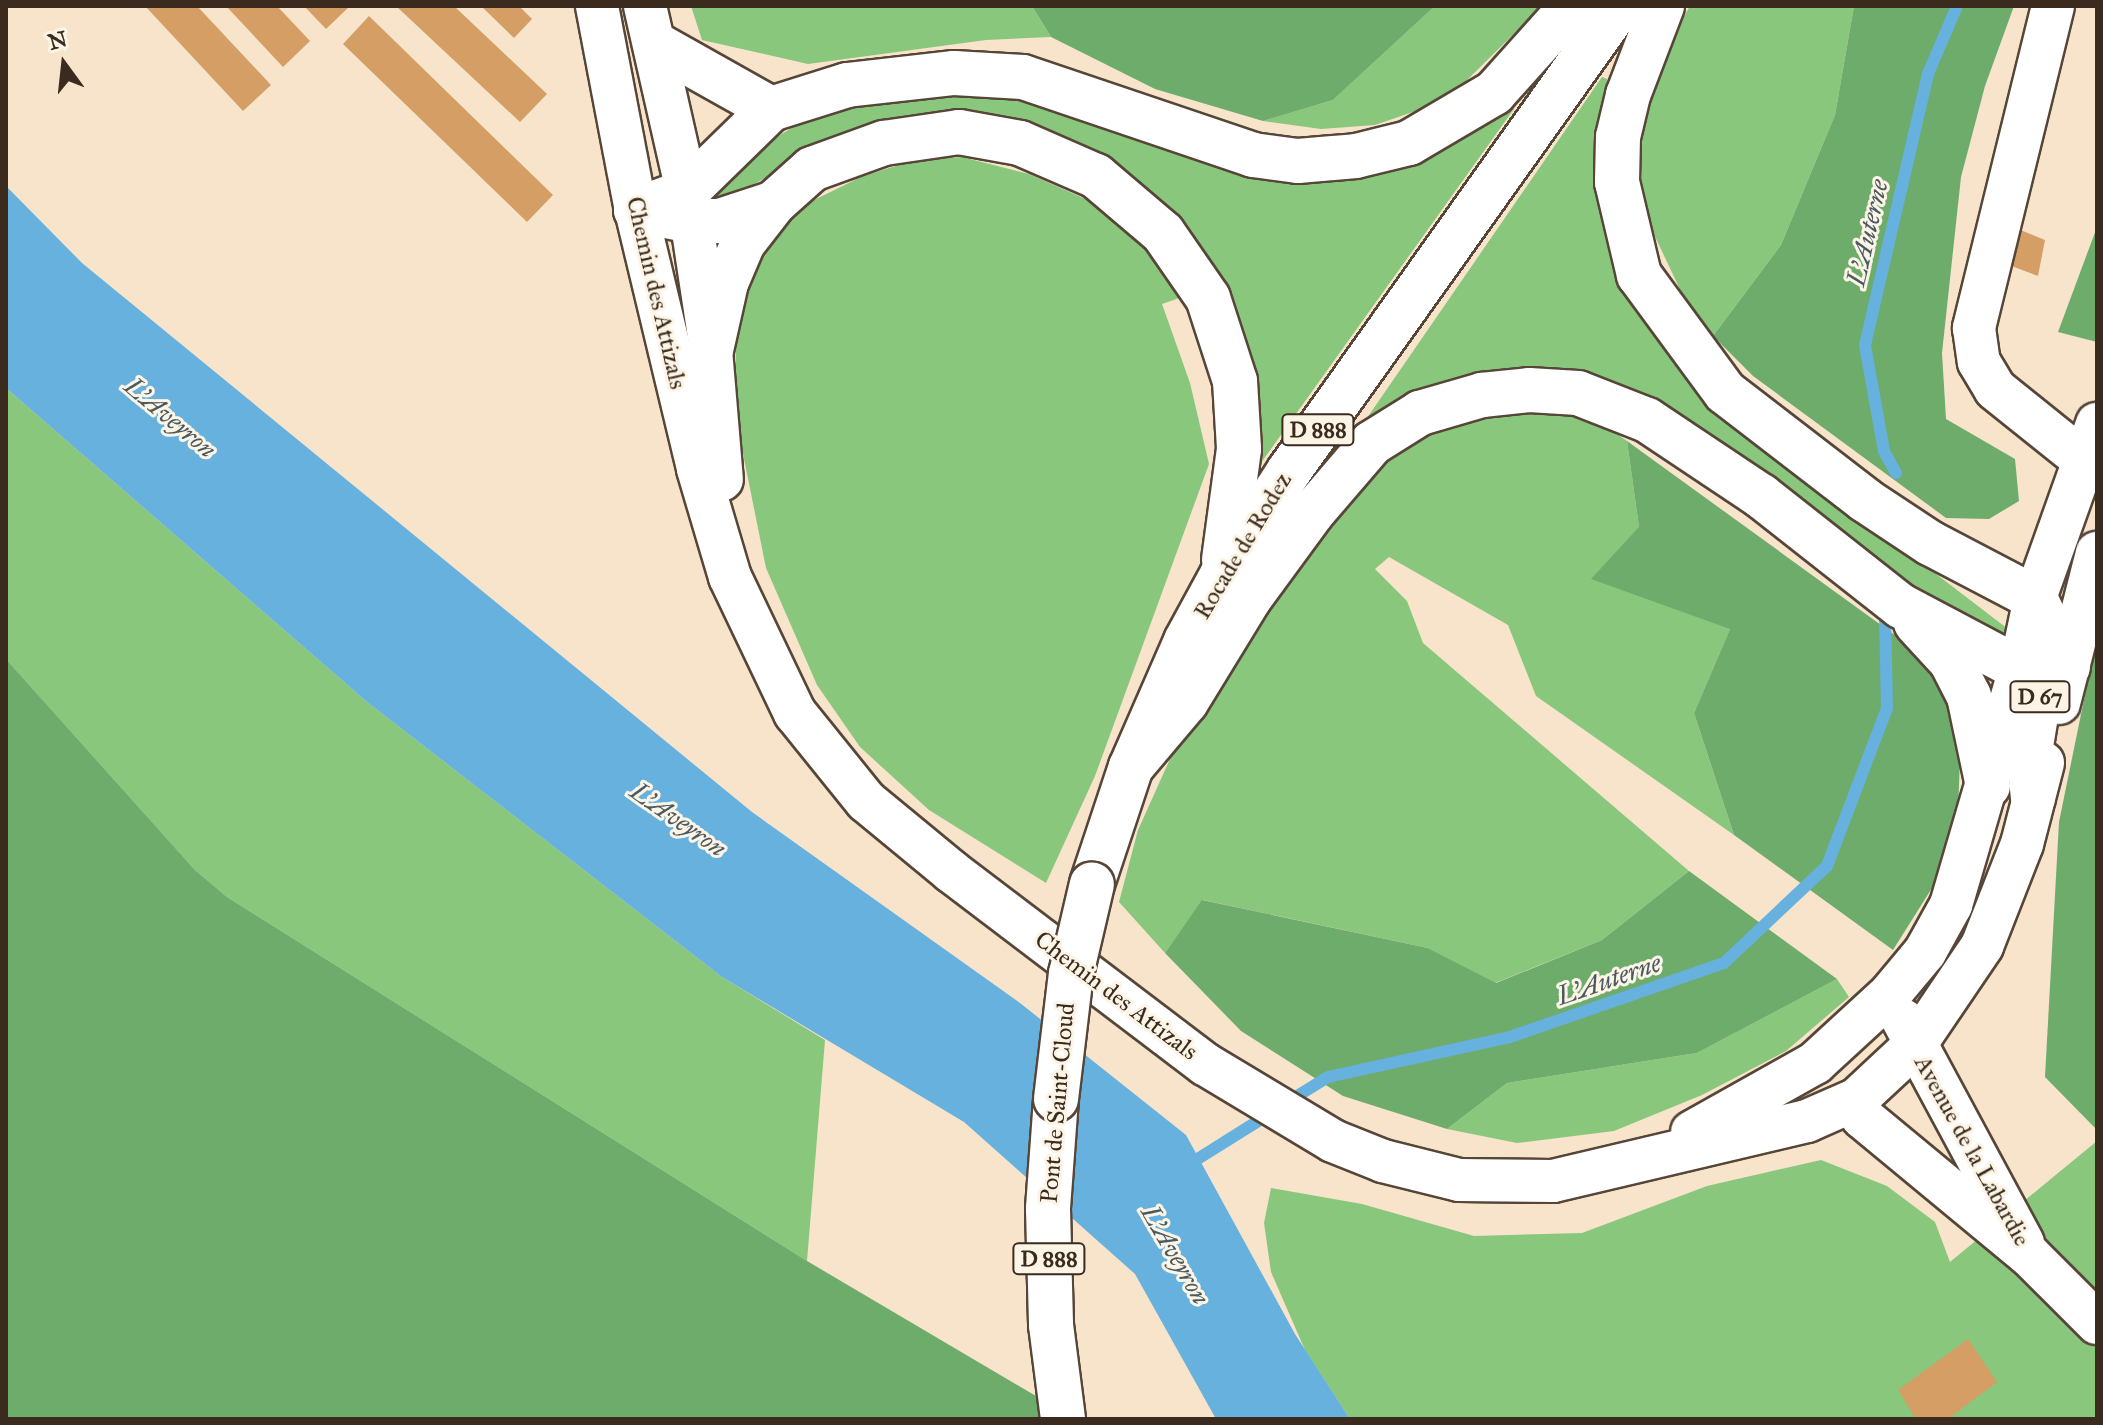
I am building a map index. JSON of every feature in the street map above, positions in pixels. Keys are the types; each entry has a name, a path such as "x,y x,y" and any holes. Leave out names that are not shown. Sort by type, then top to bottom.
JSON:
{"main road":[{"path":"689,206 771,109 847,85 954,73 1023,77 1253,155 1298,161 1356,156 1409,143 1494,93 1572,6"},
{"name":"Rocade de Rodez","path":"1092,884 1131,767 1186,641 1222,575 1289,471 1620,6"},
{"path":"1662,6 1628,95 1618,137 1617,182 1639,275 1647,288 1725,392 1865,500 1930,543 2035,598"},
{"path":"651,25 771,109"},
{"path":"711,350 726,283 743,243 774,203 812,169 884,143 959,132 1020,143 1096,176 1163,233 1208,298 1235,381 1239,449 1222,575"},
{"path":"636,210 689,206 720,221 774,203"},
{"path":"1131,767 1186,702 1249,599 1312,513 1372,443 1420,413 1482,395 1529,390 1578,393 1647,420 1761,496 1901,606 1951,661 1969,696 1988,786"},
{"name":"D 67","path":"2033,798 2029,758 2050,629 2035,598"},
{"path":"1901,606 2044,668"},
{"name":"Pont de Saint-Cloud","path":"1063,1419 1051,1325 1048,1209 1071,974 1092,884"}],"street":[{"name":"Chemin des Attizals","path":"597,6 636,210 698,469 730,577 795,713 866,801 1205,1064 1285,1114 1383,1161 1459,1180 1553,1181 1807,1121 1857,1099 1915,1045"},
{"path":"2035,598 2089,441 1995,389 1979,362 1974,328 2053,6"},
{"name":"Chemin des Attizals","path":"651,25 689,206 711,350 730,577"},
{"name":"D 67","path":"1890,994 1925,952 1951,905 1988,786 2097,553"},
{"name":"D 67","path":"1915,1045 1982,946 2022,844 2033,798"},
{"name":"Chemin des Attizals","path":"1644,1158 1815,1063 1890,994"},
{"path":"1890,994 1915,1045"},
{"path":"1857,1099 1890,994"},
{"name":"Avenue de la Labardie","path":"1915,1045 2030,1256"},
{"name":"Avenue de la Labardie","path":"1857,1099 1862,1117 2092,1310"}],"green space":[{"path":"691,6 1032,6 1051,37 986,40 808,64 702,40"},
{"path":"1032,6 1435,6 1333,100 1263,121 1155,89 1051,37"},
{"path":"1435,6 1542,6 1466,81 1430,106 1375,125 1321,129 1263,121 1333,100"},
{"path":"1690,6 1854,6 1835,115 1781,245 1713,336 1686,302 1650,226 1639,178 1641,124 1674,33"},
{"path":"1854,6 2014,6 1985,86 1961,177 1942,353 1946,419 2015,459 2019,501 1989,519 1946,518 1753,376 1713,336 1781,245 1835,115"},
{"path":"1602,77 1607,79 1599,163 1623,280 1923,564 2008,629 2008,639 1976,634 1653,400 1470,381 1408,392 1367,418"},
{"path":"943,86 1047,102 1249,170 1505,102 1514,109 1258,467 1252,372 1108,165 841,137 725,200 710,197 762,146 798,124 840,108"},
{"path":"962,157 1029,174 1090,201 1142,244 1185,296 1162,304 1190,383 1209,464 1095,776 1046,883 929,810 860,747 817,685 766,568 735,414 736,328 749,279 781,231 812,201 861,177 914,160"},
{"path":"2097,227 2097,342 2058,332"},
{"path":"6,388 367,702 722,977 825,1040 807,1261 227,897 195,870 6,659"},
{"path":"1582,410 1627,441 1639,527 1730,629 1694,713 1734,835 1536,696 1508,625 1389,557 1375,569 1407,601 1423,643 1689,871 1602,940 1495,983 1428,948 1203,900 1165,953 1119,902 1138,830 1179,739 1276,584 1388,458 1421,434 1479,416"},
{"path":"1627,441 1910,646 1962,699 1958,814 1932,888 1893,950 1734,835 1694,713 1730,629 1591,579 1639,527"},
{"path":"2097,636 2097,1130 2045,1077 2059,822"},
{"path":"6,659 195,870 227,897 807,1261 1075,1419 6,1419"},
{"path":"1689,871 1837,979 1697,1053 1507,1083 1447,1129 1343,1096 1241,1031 1165,953 1202,900 1428,948 1496,983 1602,940"},
{"path":"1837,979 1849,997 1786,1051 1702,1095 1614,1131 1517,1143 1447,1129 1507,1083 1697,1053"},
{"path":"2097,1141 2097,1419 1350,1419 1305,1350 1271,1272 1264,1223 1271,1188 1362,1204 1474,1236 1582,1233 1707,1186 1821,1160 1887,1186 1935,1222 1950,1262"}],"water":[{"name":"L'Aveyron","path":"6,186 82,263 752,812 1020,1003 1186,1135 1295,1334 1350,1419 1216,1419 1135,1274 964,1122 722,977 367,702 6,388"}],"building":[{"path":"145,6 197,6 271,85 243,111"},
{"path":"226,6 277,6 310,41 283,67"},
{"path":"304,6 350,6 326,29"},
{"path":"396,6 454,6 547,94 520,122"},
{"path":"481,6 519,6 532,19 514,38"},
{"path":"369,16 553,195 527,222 343,44"},
{"path":"2018,229 2045,240 2038,276 2001,262"},
{"path":"1968,1339 1997,1382 1948,1419 1916,1419 1898,1390"}],"waterway":[{"name":"L'Auterne","path":"1896,473 1884,451 1865,345 1928,74 1957,6"},
{"name":"L'Auterne","path":"1286,1103 1328,1077 1510,1037 1724,963 1827,866 1887,708 1885,612"},
{"name":"L'Auterne","path":"1188,1165 1271,1113"}]}
